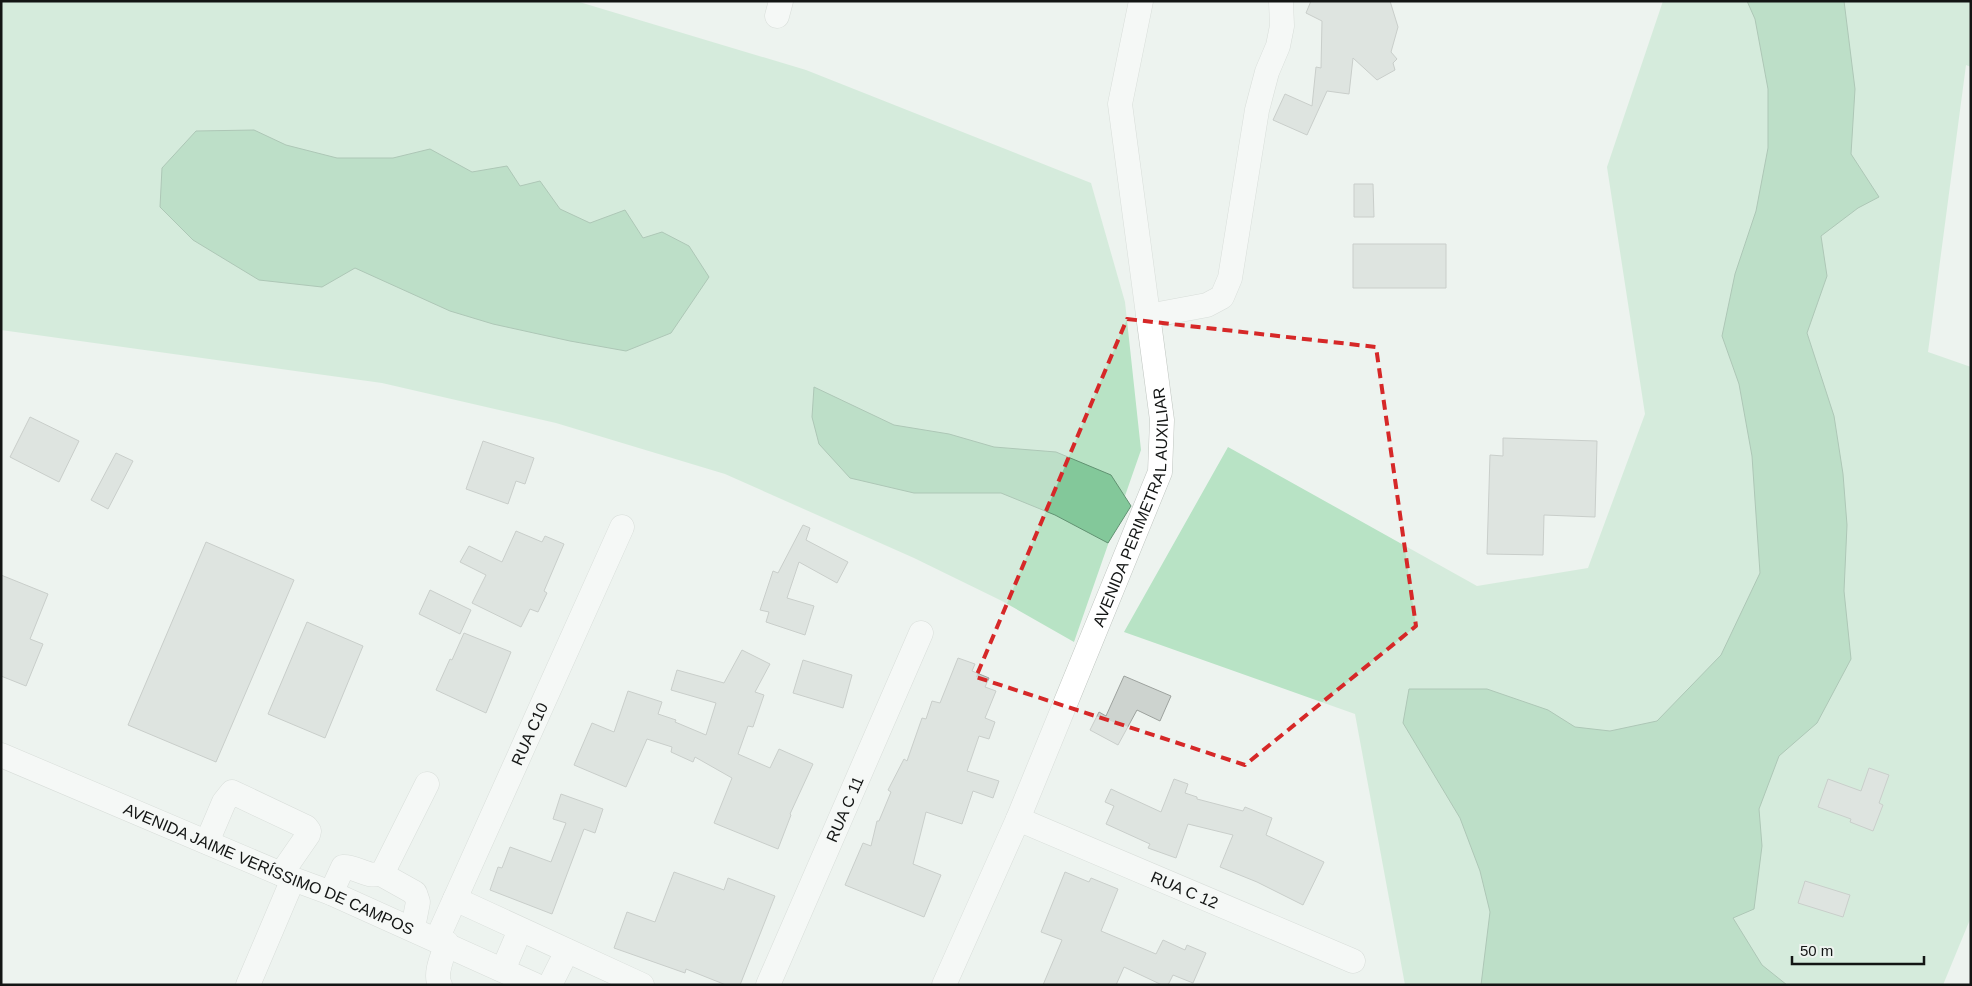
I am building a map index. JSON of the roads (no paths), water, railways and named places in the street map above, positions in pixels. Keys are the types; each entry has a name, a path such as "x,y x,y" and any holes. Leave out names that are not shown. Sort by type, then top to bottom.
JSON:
{"street":[{"name":"AVENIDA PERIMETRAL AUXILIAR","path":"944,985 1018,819 1160,472 1162,420 1120,104 1141,1"},
{"path":"1148,316 1207,305 1222,297 1230,278 1257,110 1267,72 1278,46 1282,26 1280,1"},
{"name":"RUA C10","path":"440,985 438,980 442,941 455,899 622,527"},
{"name":"RUA C 11","path":"768,985 921,633"},
{"name":"AVENIDA JAIME VERÍSSIMO DE CAMPOS","path":"2,757 332,893 442,941 535,985"},
{"path":"381,874 388,864 427,784"},
{"path":"207,842 224,802 232,792 306,827 309,831 287,876 248,985"},
{"name":"RUA C 12","path":"1018,819 1353,961"},
{"path":"332,893 343,867 351,866 367,875 381,874 415,893 418,902 413,928"},
{"path":"455,899 567,951 601,977 642,985"},
{"path":"503,970 520,930"},
{"path":"550,985 567,951"}]}
